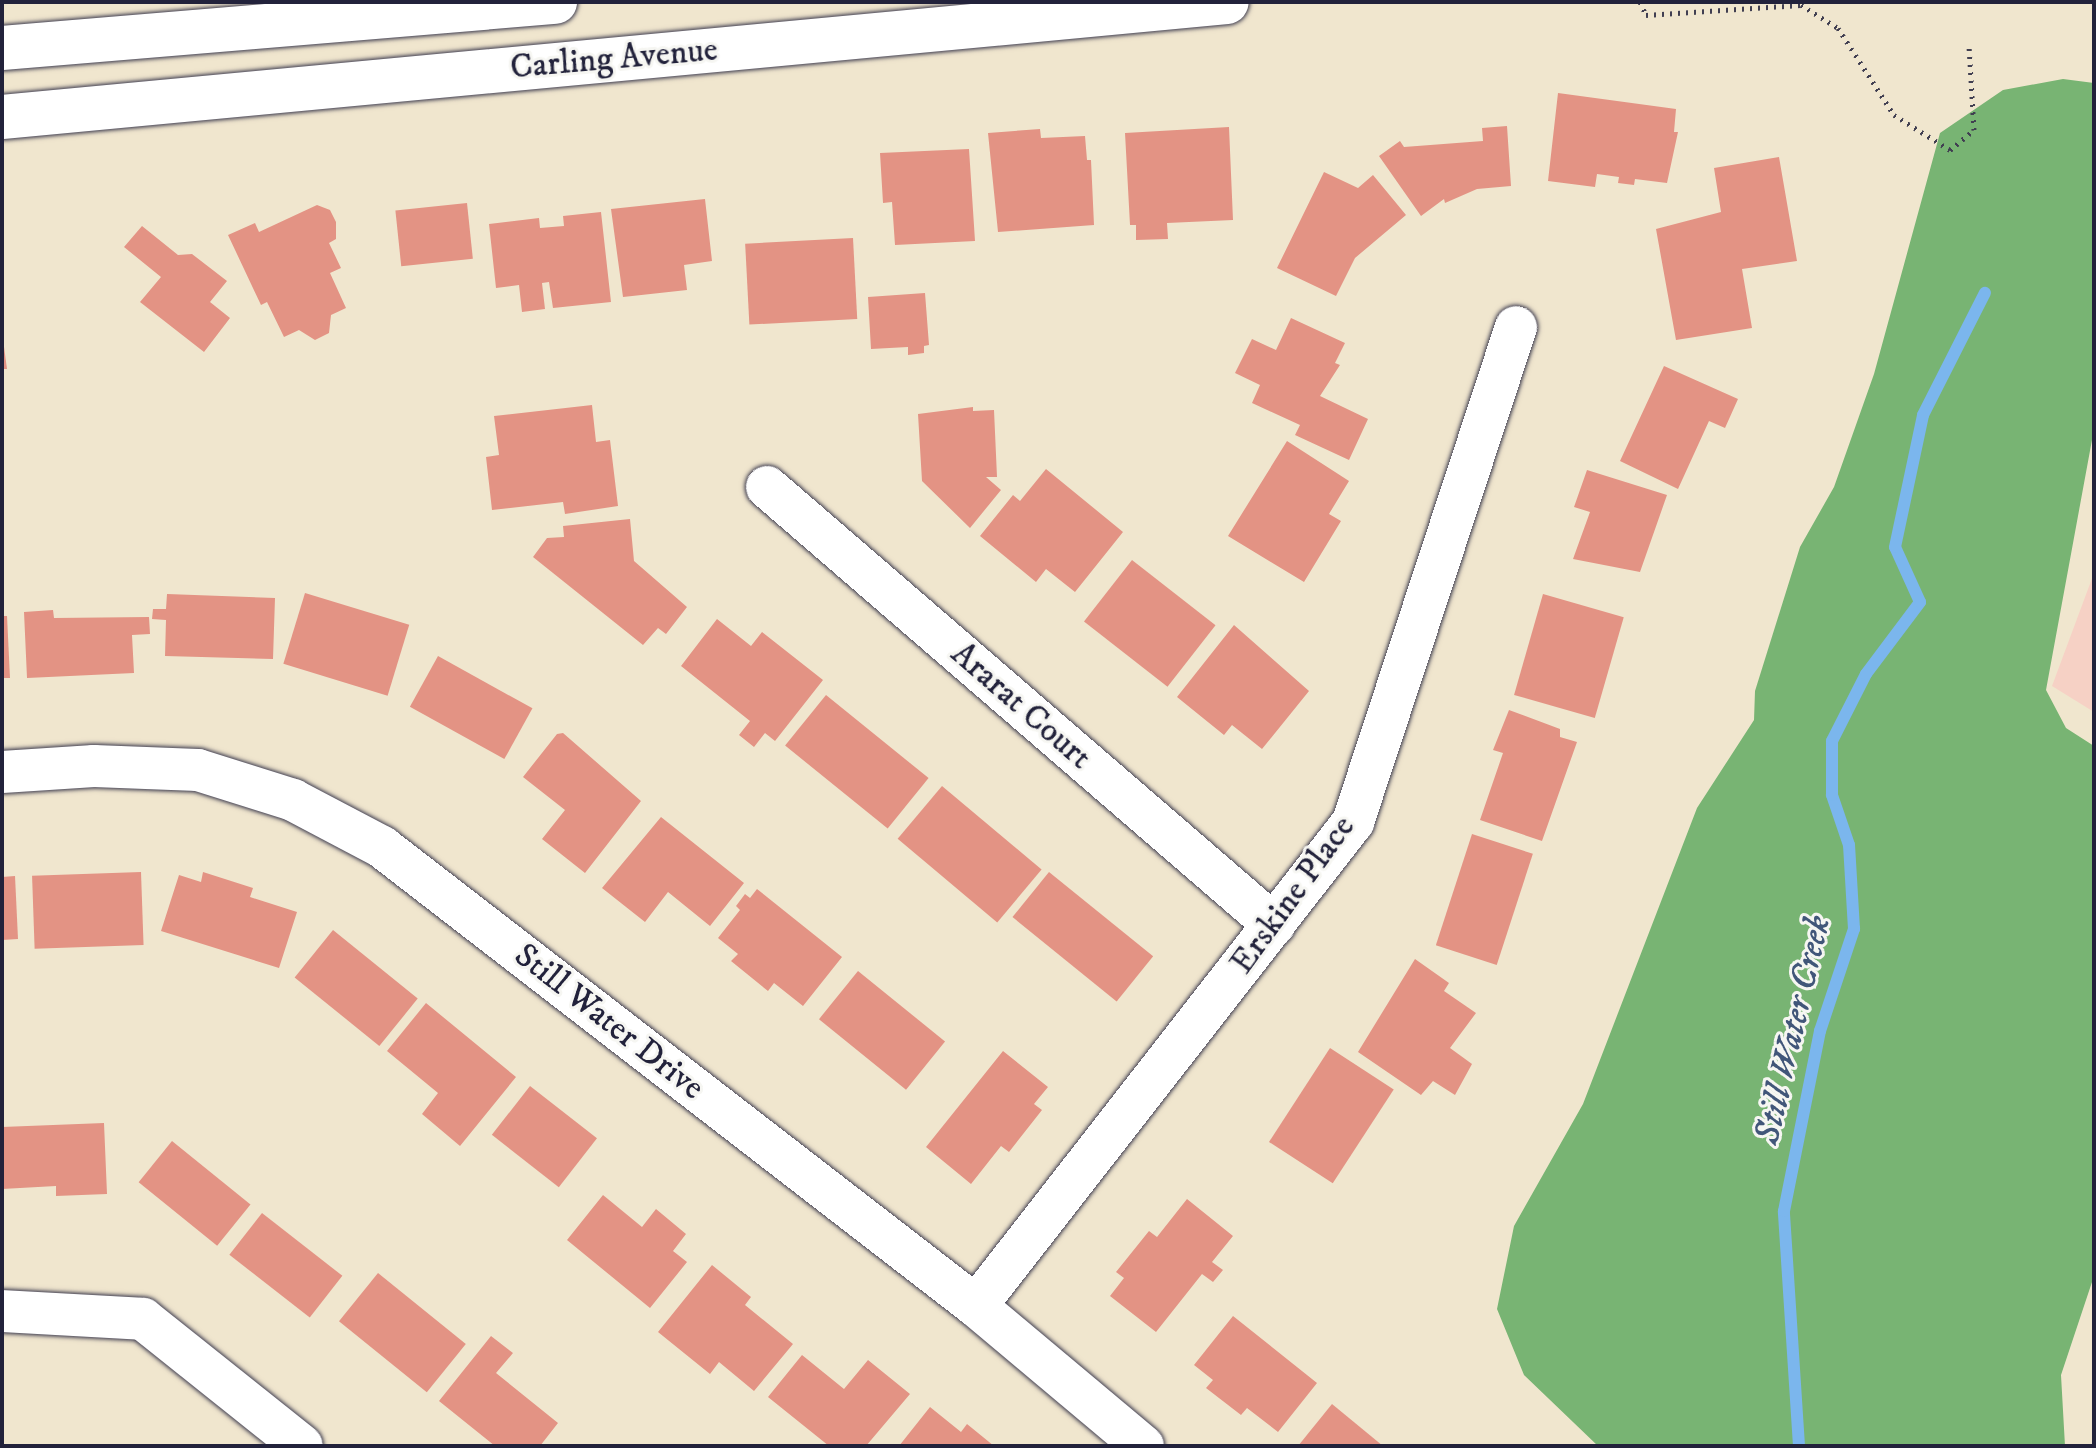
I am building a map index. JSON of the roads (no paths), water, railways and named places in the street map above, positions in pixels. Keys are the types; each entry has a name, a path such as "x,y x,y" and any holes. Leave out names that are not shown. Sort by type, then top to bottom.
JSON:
{"main road":[{"name":"Carling Avenue","path":"2,48 555,2"},
{"name":"Carling Avenue","path":"2,117 1227,2"}],"street":[{"name":"Erskine Place","path":"976,1306 1353,822 1516,327"},
{"name":"Ararat Court","path":"767,487 1274,925"},
{"name":"Still Water Drive","path":"2,772 94,766 198,770 293,800 382,847 976,1306 1143,1446"},
{"path":"2,1311 143,1319 302,1446"}],"waterway":[{"name":"Still Water Creek","path":"1799,1446 1784,1211 1820,1031 1854,929 1849,845 1832,795 1832,741 1866,674 1920,602 1895,547 1923,415 1985,293"}]}
